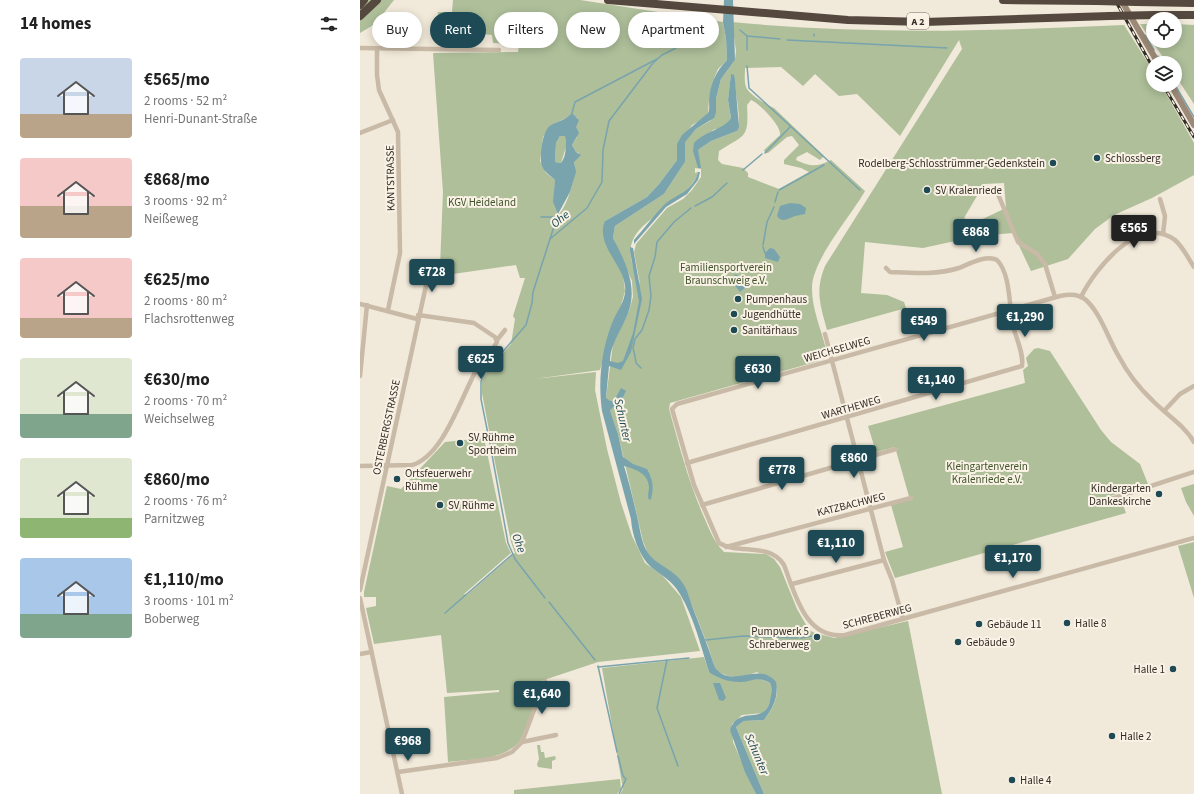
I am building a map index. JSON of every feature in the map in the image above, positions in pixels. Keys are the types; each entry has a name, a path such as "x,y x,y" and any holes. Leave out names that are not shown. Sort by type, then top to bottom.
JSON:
{"highway":[{"path":"360,5 364,0"},
{"path":"360,16 377,0"},
{"path":"608,0 698,7"},
{"name":"A 2","path":"652,0 762,14 848,20 916,22 1194,15"},
{"path":"1003,0 1194,3"}],"main road":[{"path":"1121,0 1154,56"},
{"path":"1175,92 1194,125"}],"street":[{"path":"360,48 372,48"},
{"path":"377,48 499,50"},
{"name":"KANTSTRASSE","path":"377,48 378,84 384,105 398,132 400,253 388,310"},
{"path":"360,133 393,120"},
{"path":"995,187 1018,242 1037,254 1045,264 1055,297"},
{"path":"1160,199 1165,216 1163,234"},
{"path":"1194,267 1178,243 1163,234 1142,236 1116,251 1096,270 1081,296 1093,307 1128,371 1150,398 1184,429 1194,442"},
{"path":"886,268 890,272 929,273 956,268 988,258 995,258 1002,267 1012,309"},
{"name":"OSTERBERGSTRASSE","path":"360,590 418,317 430,268"},
{"name":"WEICHSELWEG","path":"687,463 672,411 673,407 677,404 1055,297 1070,295 1081,296"},
{"path":"360,304 418,317 474,323 497,340"},
{"path":"360,376 367,306"},
{"name":"WARTHEWEG","path":"687,463 1021,368 1023,362 1013,326 1012,309"},
{"path":"360,466 415,464 437,447 478,368 505,330"},
{"path":"825,334 884,560 892,580 903,618"},
{"path":"1164,411 1176,398 1194,386"},
{"path":"702,505 896,449"},
{"path":"687,463 702,505 719,543 726,547"},
{"path":"1102,502 1194,472"},
{"name":"KATZBACHWEG","path":"726,547 911,498"},
{"name":"SCHREBERWEG","path":"726,547 769,552 774,554 784,564 808,620 818,630 830,635 845,635 1194,538"},
{"path":"792,584 884,560"},
{"path":"360,598 402,794"},
{"path":"360,654 371,652"},
{"path":"398,772 497,758 512,752 522,742 545,682"},
{"path":"522,742 556,735"}],"green space":[{"path":"360,0 394,0 384,12 372,12 372,26 360,33"},
{"name":"KGV Heideland","path":"453,0 580,0 658,12 628,12 628,48 719,48 719,21 723,22 726,38 727,60 718,69 715,76 709,99 708,113 703,119 692,125 677,148 677,160 647,197 605,221 616,261 623,275 625,291 620,309 613,321 600,370 534,379 596,372 595,390 607,449 621,503 632,536 645,563 662,575 681,597 700,651 598,662 541,681 540,693 520,741 513,748 496,756 487,758 448,762 444,697 499,692 499,690 447,693 441,635 374,644 366,608 376,606 376,597 364,597 364,592 387,486 401,489 445,442 484,438 506,543 511,553 464,594 467,595 515,553 511,542 495,462 482,393 482,381 487,372 511,344 515,319 513,316 525,278 520,278 516,265 446,275 445,267 440,267 443,192 433,53 518,52 518,48 558,48 558,12 494,12 494,43 492,35 486,34 486,12 452,12","holes":["570,116 578,118 575,127 577,137 572,145 576,152 579,153 574,162 575,167 573,181 566,204 559,214 555,206 555,180 546,173 540,161 543,137 551,125"]},
{"name":"Familiensportverein Braunschweig e.V.","path":"732,22 830,29 928,31 1124,25 1146,60 1146,92 1165,92 1194,143 1194,175 1152,198 1114,215 1095,229 1068,259 1031,271 1013,233 978,236 923,248 865,242 861,293 887,295 904,302 906,308 827,330 819,290 825,266 962,49 959,40 900,136 857,94 839,96 815,74 803,86 781,67 745,68 745,82 747,90 758,99 774,108 824,156 820,160 807,152 797,157 796,160 810,165 818,165 831,160 865,191 825,252 813,278 813,304 826,349 816,352 819,361 670,403 669,409 693,489 714,539 724,552 766,554 774,559 780,567 797,609 809,630 834,638 908,621 942,794 764,794 736,727 744,721 764,720 775,701 777,688 757,672 740,678 728,676 718,672 715,668 686,590 648,554 643,541 618,434 606,398 613,344 629,311 633,297 632,281 613,238 615,226 664,194 685,162 684,142 696,129 710,121 716,113 716,99 721,79 735,60 736,51","holes":["731,75 735,80 739,112 737,131 711,141 698,150 713,130 723,127 731,118 728,100","751,100 759,105 774,120 780,131 780,135 764,150 765,153 768,153 787,137 792,136 799,145 784,160 784,164 801,168 809,172 779,189 748,177 748,173 743,168 722,164 718,160 719,151 744,134 747,124 747,105","695,168 701,169 701,177 692,190 683,199 667,208 636,244 634,252 640,284 632,263 631,247 633,239 644,225 663,207 690,187 698,172 695,173","1004,183 1006,208 974,223 964,218 984,184"]},
{"path":"1140,24 1146,24 1146,33"},
{"path":"1182,24 1194,25 1194,104 1182,86 1182,56 1162,56 1157,48 1182,48"},
{"path":"560,136 565,136 566,147 561,163 555,162 556,143"},
{"name":"Kleingartenverein Kralenriede e.V.","path":"1038,348 1050,351 1101,430 1111,442 1140,464 1148,484 1101,499 1104,507 1122,502 1126,513 895,578 885,552 903,547 891,505 910,500 895,447 876,452 868,426 1025,383 1023,370 1028,366 1026,358 1034,349"},
{"path":"1194,484 1194,516 1186,502 1181,488"},
{"path":"1194,542 1194,598 1178,546"},
{"path":"704,657 709,672 741,682 758,678 770,683 772,691 771,699 763,713 742,715 732,724 733,742 756,794 620,794 623,789 602,668"},
{"path":"537,745 540,745 541,752 544,752 545,758 555,756 556,759 552,761 552,769 538,767 537,764 539,759"},
{"path":"620,779 621,789 617,794 514,794 514,790"}],"water":[{"path":"724,0 733,0 735,60 721,79 716,99 716,113 714,118 696,129 685,142 685,162 664,194 615,226 613,238 623,258 630,278 631,299 625,320 613,345 610,361 618,363 623,361 633,333 639,301 630,247 633,248 642,299 631,352 621,370 609,366 606,398 610,401 614,401 621,388 626,391 621,401 610,410 618,434 623,457 633,464 647,469 652,480 651,499 649,500 648,482 644,475 636,470 624,466 642,540 652,558 674,573 683,584 716,669 724,675 731,677 762,674 769,676 776,682 776,697 764,720 744,721 736,727 764,794 756,794 745,772 730,730 734,722 739,718 757,714 767,708 772,692 770,683 761,679 744,682 731,681 719,678 709,672 693,622 680,594 670,582 651,567 643,557 637,545 602,411 600,389 601,367 605,345 612,323 623,301 625,291 620,270 606,246 603,229 605,221 647,197 677,160 677,144 682,135 708,113 712,84 727,60 726,38 723,22"},
{"path":"731,74 734,75 735,80 739,127 737,131 711,141 698,150 701,168 698,168 693,151 694,143 724,125 731,118 728,100"},
{"path":"572,113 579,120 576,127 579,133 572,145 576,152 581,155 574,162 576,172 570,192 558,214 553,202 555,180 542,166 541,151 543,138 548,128","holes":["560,136 565,136 566,146 564,157 561,163 555,162 556,143"]},
{"path":"698,172 700,172 698,180 687,194 666,207 634,244 634,240 665,204 693,184"},
{"path":"790,203 800,204 806,208 805,214 786,220 781,220 777,216 780,206"},
{"path":"770,248 774,249 780,257 778,262 765,258 765,253"},
{"path":"736,274 746,287 740,292 730,279"},
{"path":"713,683 720,683 726,698 723,701 719,700"}],"waterway":[{"path":"740,30 747,36 780,39"},
{"path":"1145,35 1154,50"},
{"path":"747,36 747,50"},
{"path":"787,40 947,48"},
{"name":"Ohe","path":"488,434 481,399 481,381 486,371 526,325 532,303 533,292 550,239 587,208 602,182 603,150 609,121 653,63 662,55 676,48"},
{"path":"572,113 575,102 657,59"},
{"path":"747,66 749,88 860,190"},
{"path":"1179,92 1194,117"},
{"path":"765,153 790,127"},
{"path":"743,170 762,154"},
{"path":"779,190 824,165"},
{"path":"695,206 712,197 727,183"},
{"path":"775,202 778,192"},
{"path":"763,245 767,222 774,207"},
{"path":"635,356 633,348 635,339 642,330 649,310 651,296 649,276 655,257 657,242 674,222 691,208"},
{"path":"550,239 558,214"},
{"path":"541,217 556,217"},
{"path":"763,247 765,253"},
{"path":"635,357 636,363 641,368"},
{"name":"Ohe","path":"489,438 508,543 515,559 545,598"},
{"path":"445,613 513,554"},
{"name":"Ohe","path":"549,602 595,660"},
{"path":"706,640 743,636 798,638"},
{"path":"801,638 812,636"},
{"path":"598,667 689,658"},
{"path":"667,660 657,708 678,766"},
{"name":"Ohe","path":"598,666 617,752"},
{"name":"Ohe","path":"618,756 623,776 626,779 619,794"}],"railway":[{"path":"1115,0 1146,56"},
{"path":"1167,92 1194,137"}],"place":[{"name":"Schlossberg","path":"1097,158"},
{"name":"Rodelberg-Schlosstrümmer-Gedenkstein","path":"1053,163"},
{"name":"SV Kralenriede","path":"927,190"},
{"name":"Pumpenhaus","path":"738,299"},
{"name":"Jugendhütte","path":"734,314"},
{"name":"Sanitärhaus","path":"734,330"},
{"name":"SV Rühme Sportheim","path":"460,443"},
{"name":"Ortsfeuerwehr Rühme","path":"397,479"},
{"name":"Kindergarten Dankeskirche","path":"1159,494"},
{"name":"SV Rühme","path":"440,505"},
{"name":"Halle 8","path":"1067,623"},
{"name":"Gebäude 11","path":"979,624"},
{"name":"Pumpwerk 5 Schreberweg","path":"817,637"},
{"name":"Gebäude 9","path":"958,642"},
{"name":"Halle 1","path":"1173,669"},
{"name":"Halle 2","path":"1112,736"},
{"name":"Halle 4","path":"1012,780"}],"water label":[{"name":"Schunter","path":"623,420"},
{"name":"Schunter","path":"757,754"}]}
